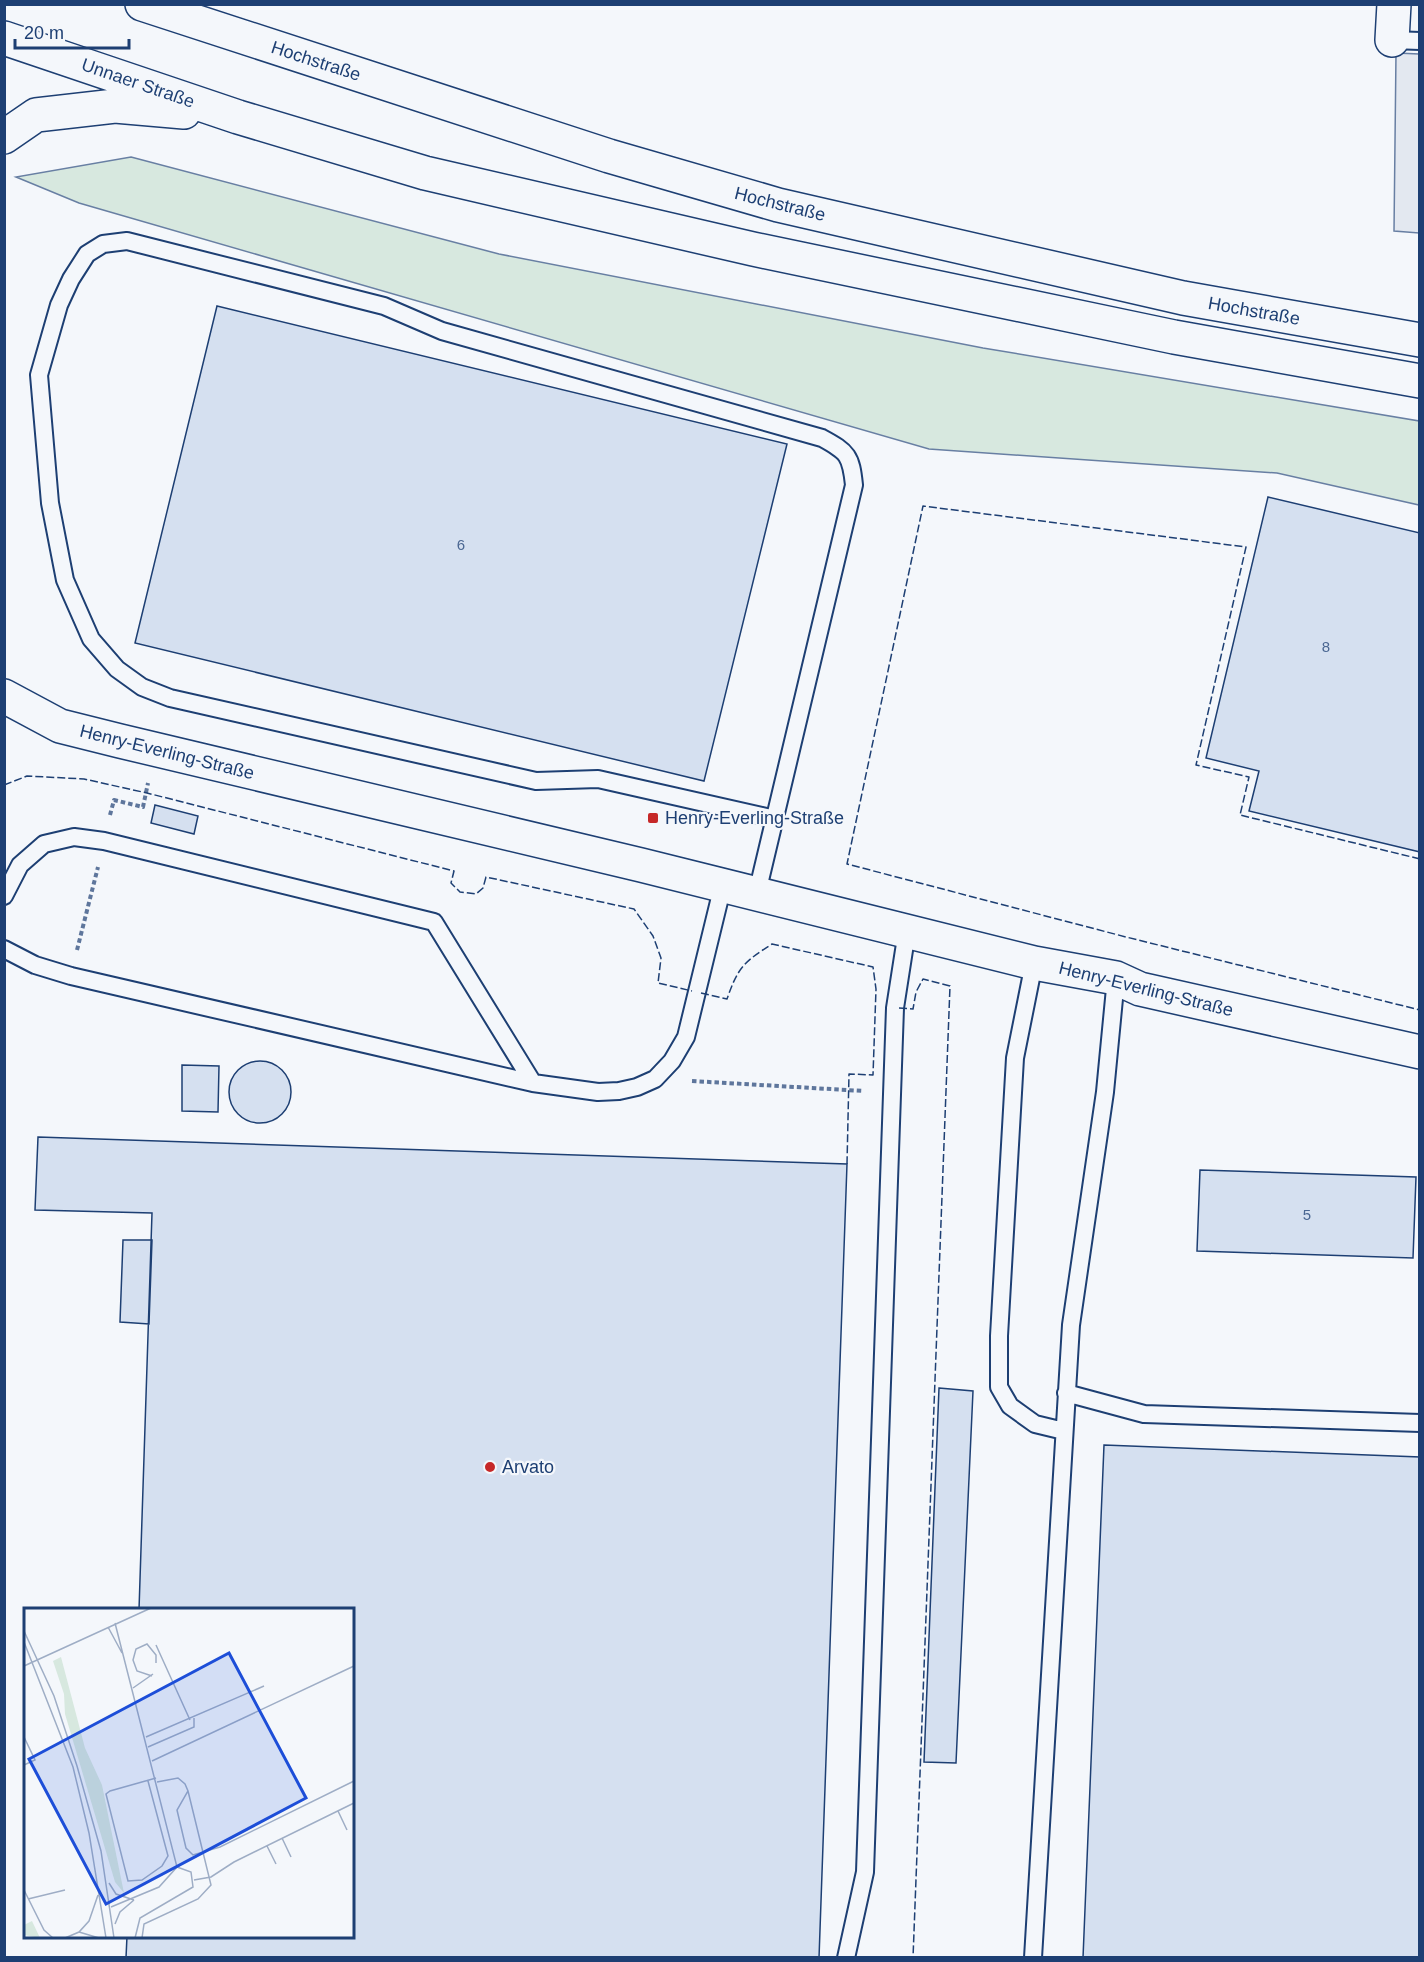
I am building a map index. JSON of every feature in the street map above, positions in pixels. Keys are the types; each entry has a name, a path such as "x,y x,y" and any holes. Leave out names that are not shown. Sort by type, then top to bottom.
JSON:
{"main road":[{"path":"1394,4 1406,40"},
{"name":"Hochstraße","path":"149,6 609,156 778,205 1183,298 1419,340"},
{"name":"Unnaer Straße","path":"4,38 238,117"},
{"path":"4,137 36,116 115,106 238,117 425,173 753,249 1174,337 1419,381"},
{"name":"Henry-Everling-Straße","path":"4,696 60,726 264,777 757,893 1034,963 1116,978 1140,989 1419,1052"}],"lane":[{"path":"757,893 775,819 854,485 852,464 841,448 822,438 442,331 384,306 127,241 103,244 87,254 59,304 39,375 50,503 65,580 92,639 117,669 142,687 170,698 536,781 598,780 775,819"},
{"path":"4,896 20,865 44,844 74,837 115,843 434,922 532,1083"},
{"path":"4,949 35,965 71,976 532,1083 598,1092 637,1087 655,1079 672,1061 686,1037 723,885"},
{"path":"846,1958 865,1872 895,1008 907,931"},
{"path":"1034,963 1015,1058 999,1336 999,1387 1010,1406 1035,1424 1064,1431"},
{"path":"1033,1958 1071,1325 1105,1092 1116,978"},
{"path":"1066,1393 1144,1414 1419,1423"}],"path":[{"path":"655,1079 892,1093"}],"shaded area":[{"path":"1396,53 1419,54 1419,233 1394,231"},
{"path":"131,157 499,254 983,348 1419,421 1419,505 1277,473 929,449 79,203 16,177"}],"building":[{"path":"217,306 787,444 704,781 135,643"},
{"path":"1268,497 1420,533 1420,852 1249,811 1259,771 1206,758"},
{"path":"155,805 198,816 194,834 151,823"},
{"path":"260,1061 272,1063 282,1070 289,1080 291,1092 289,1104 282,1114 272,1121 260,1123 248,1121 238,1114 231,1104 229,1092 231,1080 238,1070 248,1063"},
{"path":"182,1065 219,1066 218,1112 182,1111"},
{"name":"Arvato","path":"38,1137 847,1164 819,1958 126,1958 127,1938 354,1938 354,1608 139,1608 152,1213 35,1210"},
{"path":"1200,1170 1416,1177 1413,1258 1197,1251"},
{"path":"123,1240 152,1240 149,1324 120,1322"},
{"path":"939,1388 973,1391 956,1763 924,1762"},
{"path":"1104,1445 1420,1457 1420,1958 1083,1958"}],"fence":[{"path":"1420,859 1240,815 1249,777 1196,765 1246,547 923,506 847,864 1126,937 1420,1010"},
{"path":"4,785 27,776 84,779 454,871 451,883 460,892 476,894 483,888 486,877 634,909 653,936 661,958 658,983 692,991"},
{"path":"701,993 727,999 743,966 772,944 873,967 876,989 873,1075 849,1074 847,1164"},
{"path":"899,1008 913,1009 916,992 923,979 950,986 913,1958"}],"place":[{"name":"Henry-Everling-Straße","path":"653,818"},
{"name":"Arvato","path":"490,1467"}]}
